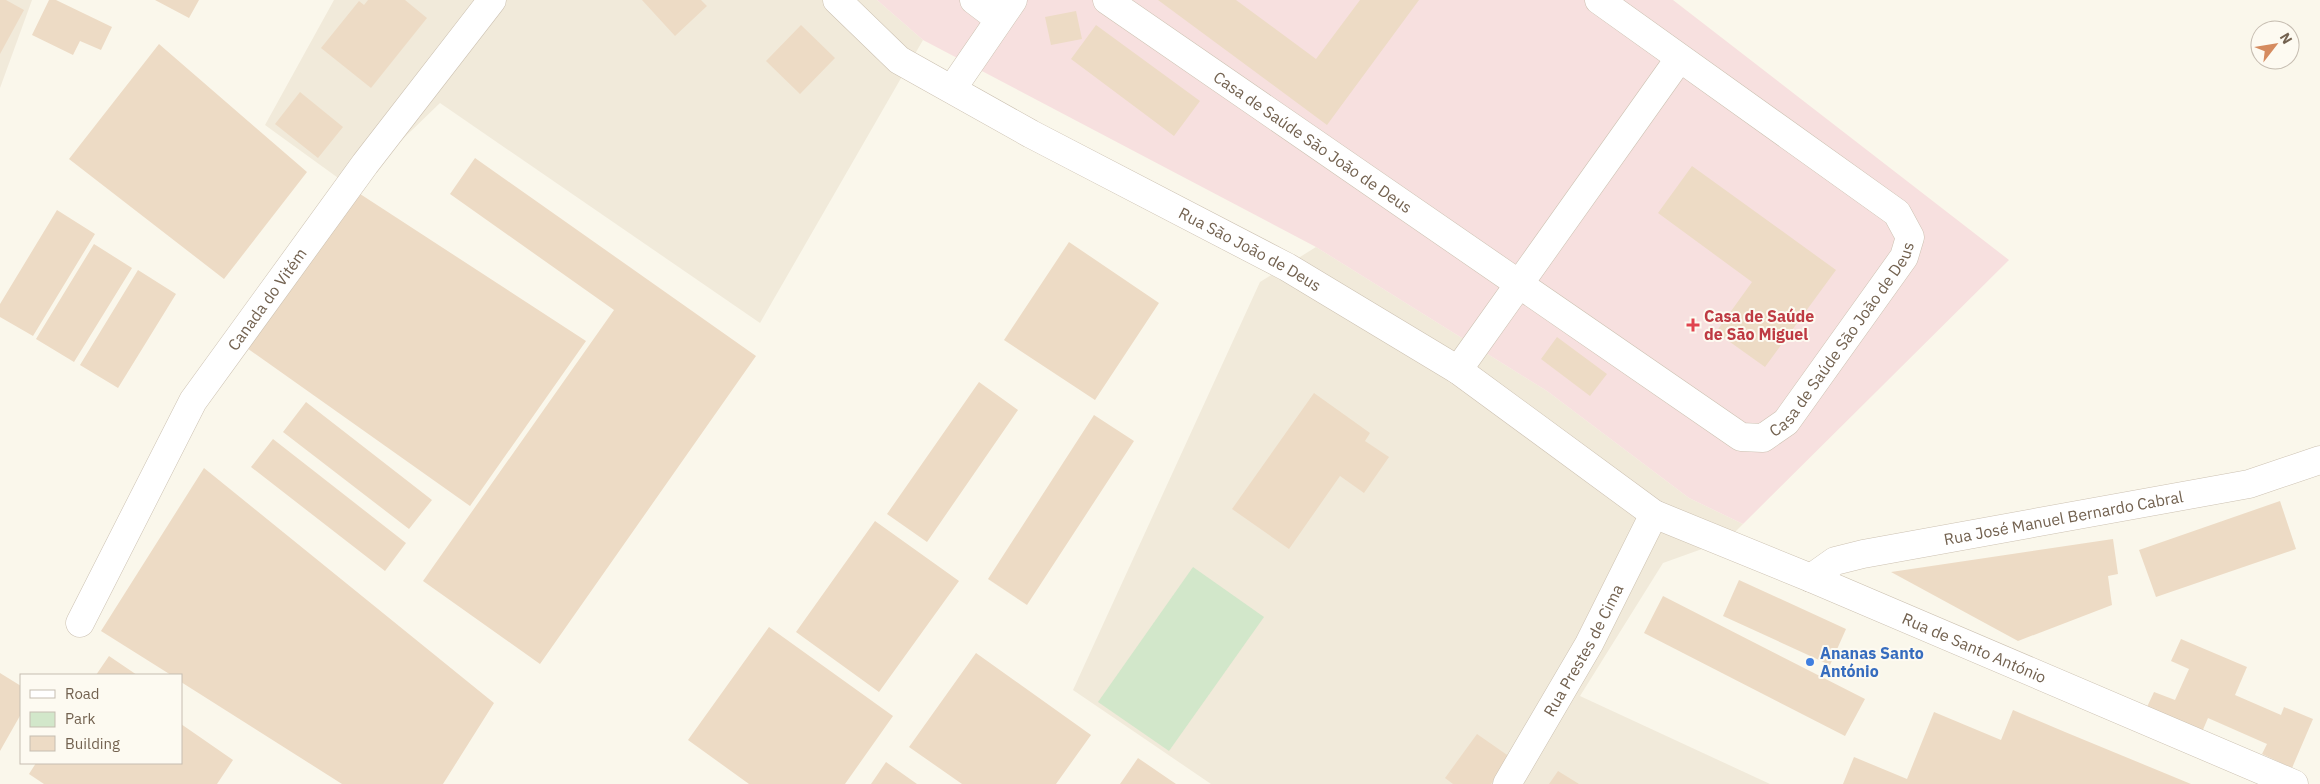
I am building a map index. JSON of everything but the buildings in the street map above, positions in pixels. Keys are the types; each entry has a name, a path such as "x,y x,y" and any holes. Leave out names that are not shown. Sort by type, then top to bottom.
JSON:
{"street":[{"name":"Canada do Vitém","path":"80,623 192,401 365,164 492,0"},
{"name":"Rua São João de Deus","path":"837,0 899,60 1031,134 1287,267 1458,370 1654,514"},
{"path":"952,89 1006,10 974,0"},
{"name":"Casa de Saúde São João de Deus","path":"1106,0 1741,437 1763,438 1786,422 1904,257 1910,237 1897,213 1598,0"},
{"path":"1458,370 1679,59"},
{"name":"Rua José Manuel Bernardo Cabral","path":"1812,578 1835,561 1863,554 2249,484 2320,460"},
{"name":"Rua de Santo António","path":"1654,514 1812,578 2294,784"},
{"name":"Rua Prestes de Cima","path":"1507,784 1589,644 1654,514"}],"shaded area":[{"path":"0,0 32,0 0,88"},
{"path":"334,0 877,0 923,40 760,323 440,103 352,188 265,125"},
{"name":"Casa de Saúde de São Miguel","path":"877,0 1673,0 2009,260 1743,524 1689,498 1547,391 1316,247 923,40"},
{"path":"1316,247 1547,391 1689,498 1743,524 1727,540 1663,563 1580,696 1770,784 1211,784 1073,690 1260,282"}],"green space":[{"path":"1193,567 1264,617 1169,751 1098,702"}],"place":[{"name":"Casa de Saúde de São Miguel","path":"1693,325"},
{"name":"Ananas Santo António","path":"1810,662"}]}
